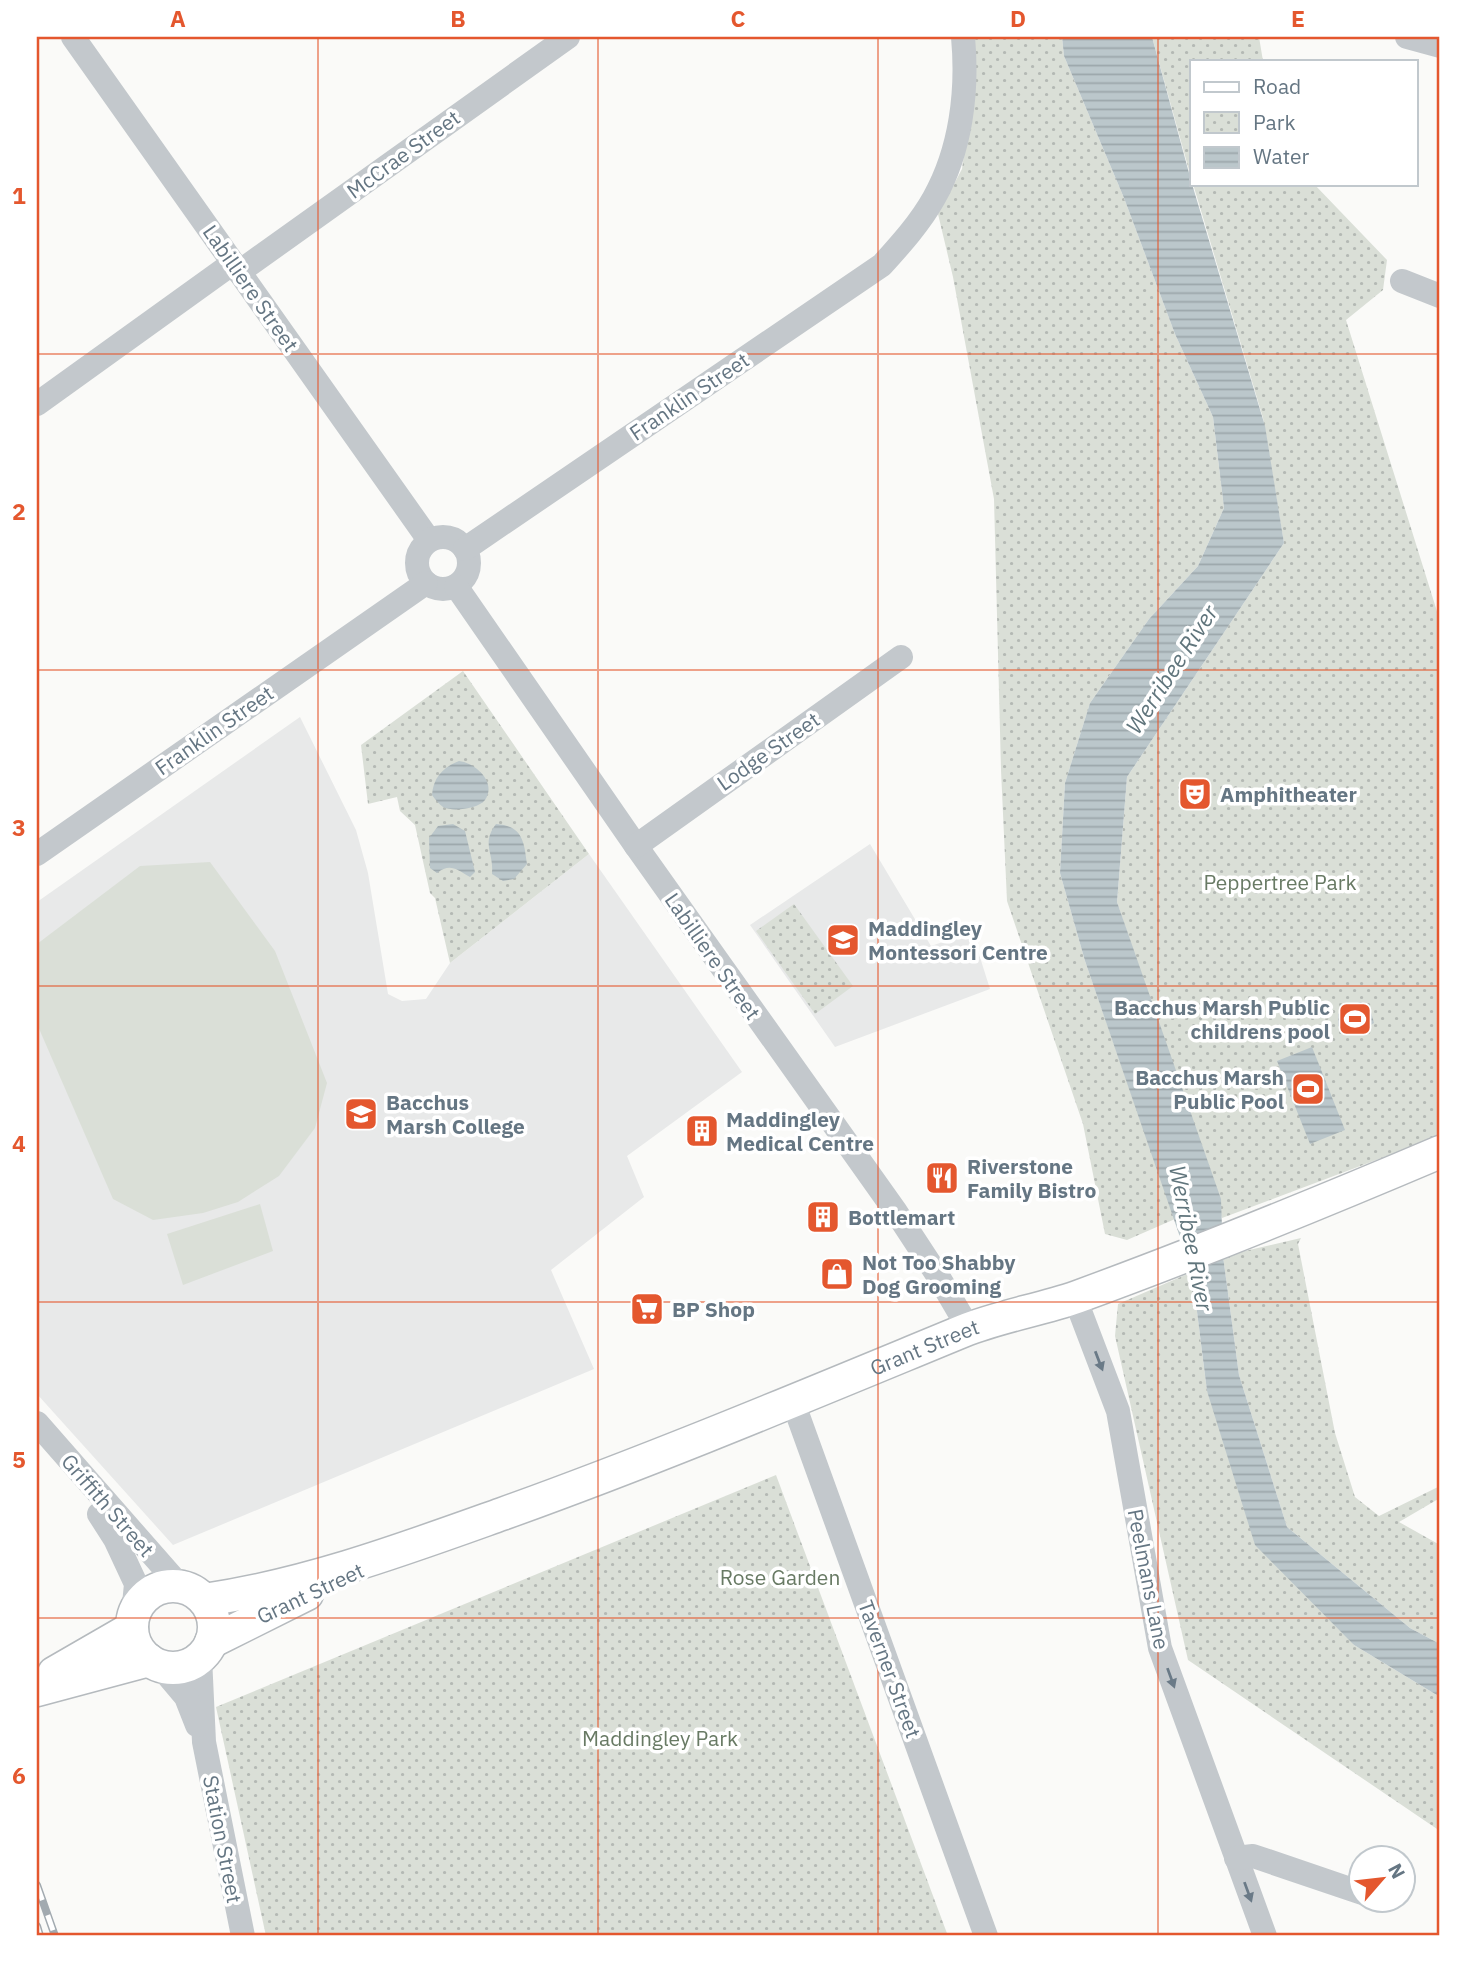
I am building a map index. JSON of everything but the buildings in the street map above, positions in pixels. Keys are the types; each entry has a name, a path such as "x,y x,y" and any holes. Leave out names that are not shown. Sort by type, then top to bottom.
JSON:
{"main road":[{"name":"Grant Street","path":"192,1593 264,1590 410,1547 597,1480 969,1329 1075,1298 1248,1232 1440,1152"},
{"name":"Grant Street","path":"205,1650 260,1616 410,1547"},
{"path":"37,1690 154,1662 181,1667 205,1650 214,1632 213,1617 192,1593 166,1586 153,1591 139,1604 133,1622 139,1649 154,1662"},
{"path":"37,1681 61,1670 133,1622"}],"street":[{"name":"Labilliere Street","path":"73,37 429,540"},
{"name":"McCrae Street","path":"37,404 568,37"},
{"name":"Franklin Street","path":"465,549 882,265 907,237 934,197 955,148 967,72 963,37"},
{"path":"1407,37 1440,46"},
{"path":"1402,281 1440,296"},
{"path":"449,537 465,549 468,571 456,586 447,589 426,583 417,565 417,556 429,540 449,537"},
{"name":"Franklin Street","path":"37,854 426,583"},
{"name":"Labilliere Street","path":"456,586 903,1223 969,1329"},
{"name":"Lodge Street","path":"636,846 901,657"},
{"name":"Peelmans Lane","path":"1075,1298 1118,1411 1160,1648 1265,1936"},
{"name":"Taverner Street","path":"793,1402 986,1936"},
{"name":"Griffith Street","path":"37,1423 192,1593"},
{"name":"Griffith Street","path":"37,1431 91,1501 115,1539 136,1584 133,1622"},
{"name":"Station Street","path":"204,1742 205,1650"},
{"name":"Station Street","path":"154,1662 186,1697 204,1742 243,1936"},
{"path":"1236,1858 1253,1856 1348,1888"}],"shaded area":[{"name":"Bacchus Marsh College","path":"300,717 356,830 368,873 388,994 402,1001 426,999 450,963 589,854 742,1072 627,1156 644,1197 551,1270 594,1369 173,1545 37,1394 37,902"},
{"name":"Maddingley Montessori Centre","path":"870,844 931,946 972,932 990,989 835,1047 750,925"}],"green space":[{"path":"973,37 1062,37 1064,56 1124,198 1175,334 1213,417 1224,508 1198,566 1149,619 1090,703 1065,783 1060,873 1085,961 1175,1219 1127,1240 1105,1234 1083,1124 1007,901 994,499 953,277 938,214 962,169 969,118"},
{"path":"1152,37 1259,37 1263,60 1190,60 1190,174"},
{"name":"Peppertree Park","path":"1194,186 1316,186 1387,260 1383,290 1346,320 1440,621 1440,1136 1222,1218 1117,902 1127,777 1284,543 1263,418"},
{"path":"463,671 589,854 450,963 435,898 430,893 415,825 400,811 397,797 368,804 361,745"},
{"path":"210,862 275,951 327,1083 315,1128 279,1176 238,1202 203,1213 153,1220 113,1199 37,1024 37,944 140,866"},
{"path":"794,904 853,986 815,1014 756,931"},
{"path":"260,1204 273,1251 183,1285 167,1234"},
{"path":"1301,1238 1298,1244 1335,1433 1355,1497 1379,1516 1440,1486 1440,1498 1399,1522 1440,1545 1440,1644 1410,1628 1287,1527 1239,1375 1223,1256"},
{"path":"1192,1272 1207,1391 1354,1645 1440,1697 1440,1831 1188,1660 1115,1336 1118,1304"},
{"name":"Maddingley Park","path":"776,1475 948,1936 266,1936 216,1707"}],"water":[{"name":"Werribee River","path":"1062,37 1152,37 1190,177 1190,186 1193,186 1265,426 1284,543 1127,777 1117,902 1221,1199 1223,1256 1239,1375 1287,1527 1410,1628 1440,1644 1440,1697 1354,1645 1255,1545 1207,1391 1192,1272 1085,961 1060,873 1065,783 1090,703 1149,619 1198,566 1224,508 1213,417 1175,334 1124,198 1064,56"},
{"path":"459,761 472,766 483,775 487,781 488,794 477,806 447,809 432,795 434,783 448,766"},
{"path":"453,824 465,831 475,872 470,877 453,868 437,873 430,868 429,838 438,826"},
{"path":"496,824 516,831 523,841 527,864 514,879 503,881 492,874 489,837"},
{"name":"Bacchus Marsh Public childrens pool","path":"1361,1002 1371,1012 1374,1023 1352,1033 1338,1026 1338,1014 1348,1006"},
{"path":"1312,1047 1345,1130 1310,1144 1277,1061"}],"railway":[{"path":"37,1885 55,1936"},
{"path":"37,1926 40,1936"}],"place":[{"name":"Amphitheater","path":"1195,794"},
{"name":"Maddingley Montessori Centre","path":"843,940"},
{"name":"Bacchus Marsh Public childrens pool","path":"1355,1019"},
{"name":"Bacchus Marsh Public Pool","path":"1308,1089"},
{"name":"Bacchus Marsh College","path":"361,1114"},
{"name":"Maddingley Medical Centre","path":"702,1131"},
{"name":"Riverstone Family Bistro","path":"942,1178"},
{"name":"Bottlemart","path":"823,1217"},
{"name":"Not Too Shabby Dog Grooming","path":"837,1274"},
{"name":"BP Shop","path":"647,1309"}],"park label":[{"name":"Rose Garden","path":"780,1577"}]}
